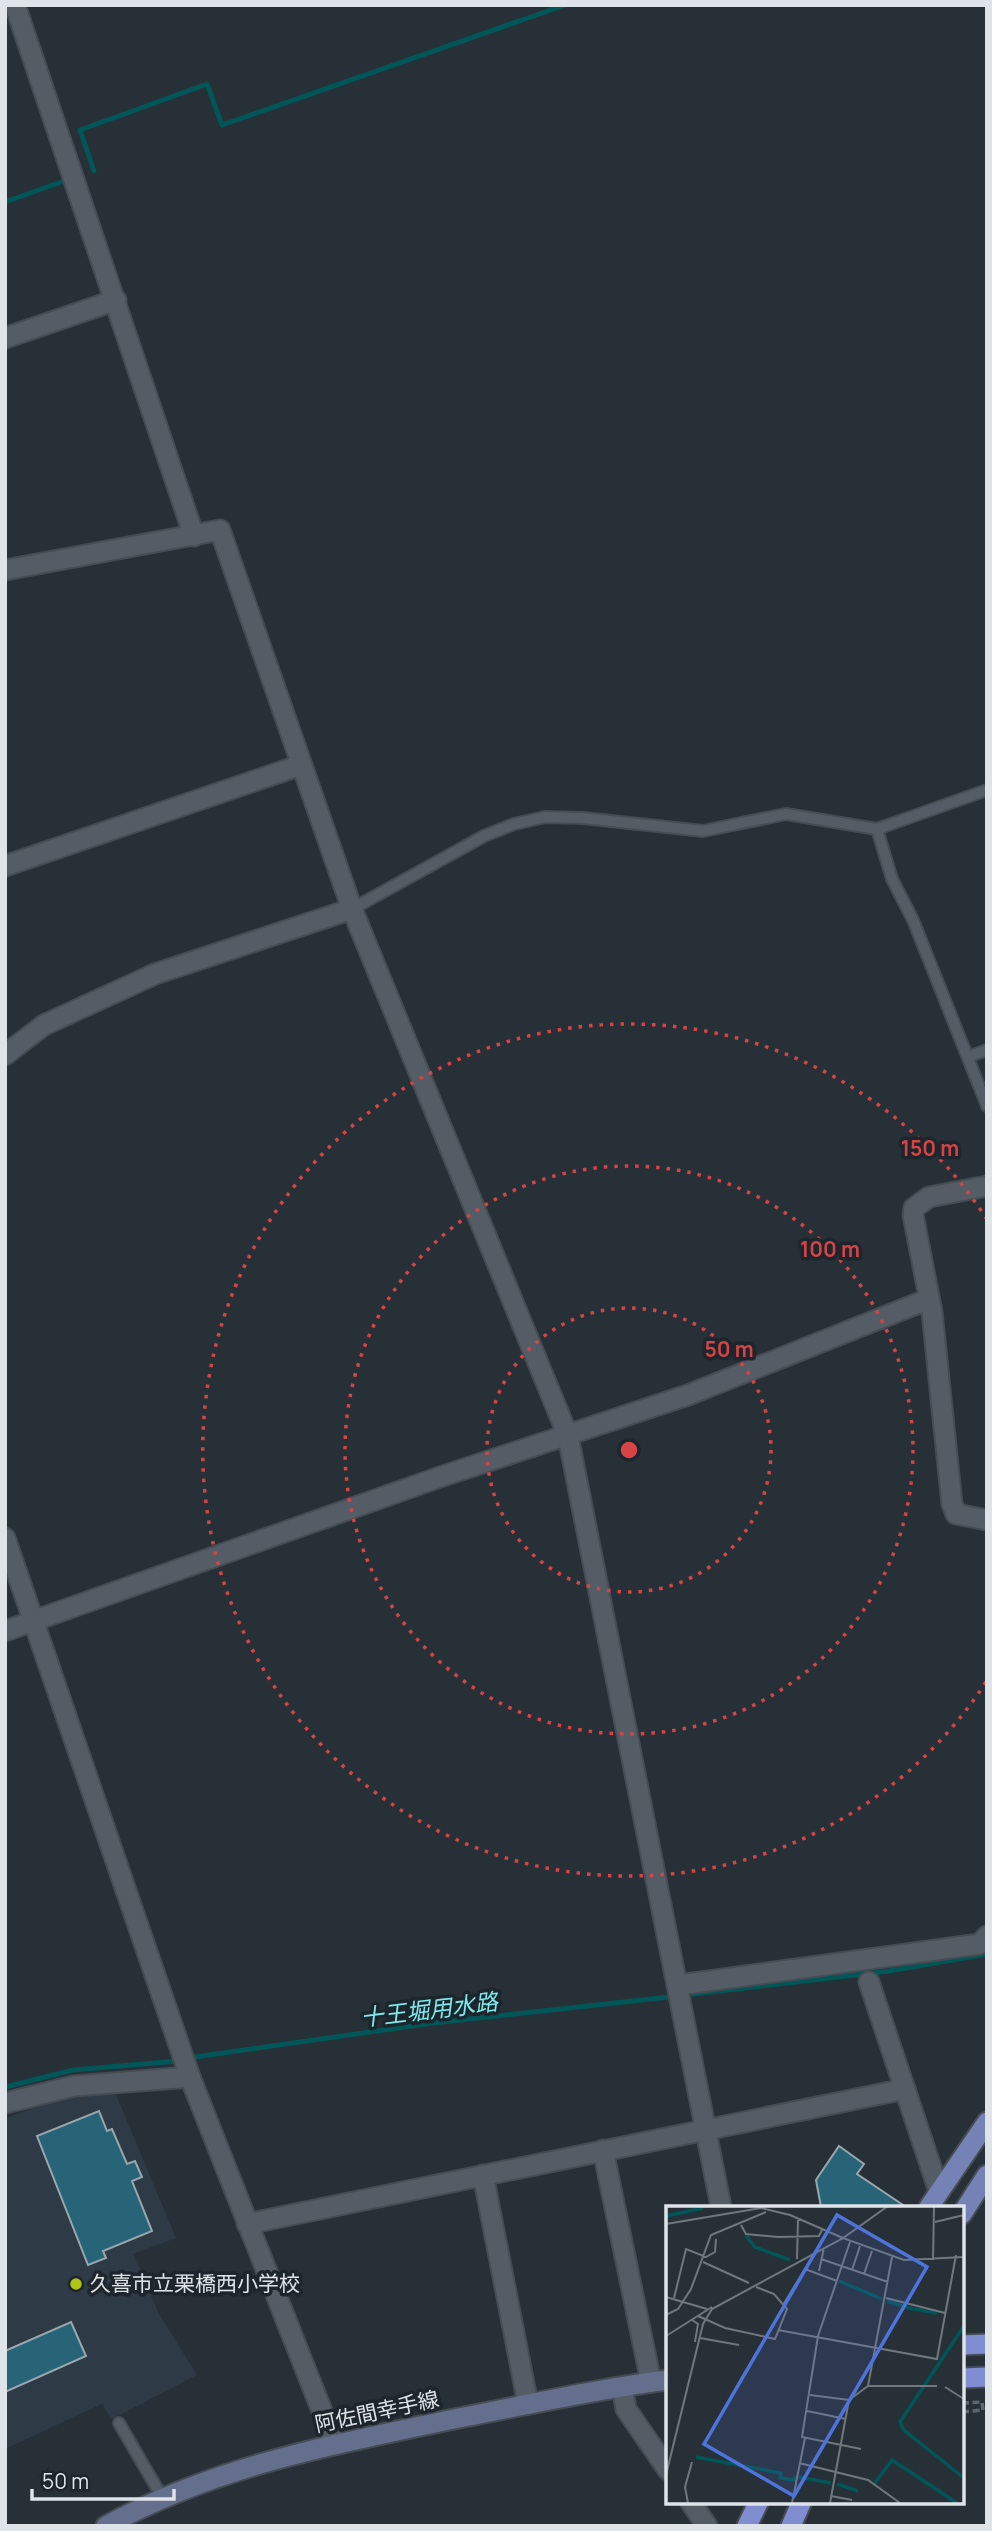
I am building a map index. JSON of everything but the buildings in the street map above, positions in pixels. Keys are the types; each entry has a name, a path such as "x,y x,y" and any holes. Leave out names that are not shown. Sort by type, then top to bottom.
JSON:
{"highway":[{"path":"964,2345 987,2344"},
{"path":"964,2378 987,2377"},
{"path":"747,2526 758,2503"},
{"path":"790,2526 801,2503"}],"main road":[{"path":"934,2199 987,2122"},
{"path":"964,2211 987,2175"},
{"name":"阿佐間幸手線","path":"106,2526 162,2497 220,2475 335,2444 528,2404 660,2381"}],"street":[{"path":"15,5 194,536"},
{"path":"5,338 116,300"},
{"path":"5,570 220,530 352,909 568,1436 721,2206"},
{"path":"5,866 301,765"},
{"path":"5,1055 44,1025 155,974 352,909"},
{"path":"987,1186 929,1197 914,1208 929,1299 952,1504 956,1514 987,1520"},
{"path":"5,1631 360,1505 688,1395 929,1299"},
{"path":"5,1538 190,2077 335,2444"},
{"path":"679,1985 980,1944 987,1936"},
{"path":"869,1982 905,2090 934,2199"},
{"path":"5,2103 74,2086 190,2077"},
{"path":"247,2224 905,2090"},
{"path":"603,2150 660,2381"},
{"path":"483,2175 528,2404"},
{"path":"622,2387 626,2409 666,2467"},
{"path":"691,2503 708,2526"}],"lane":[{"path":"352,909 484,836 514,824 545,817 583,818 703,831 786,814 877,829 987,790"},
{"path":"877,829 892,879 913,920 970,1056 987,1106"},
{"path":"970,1056 987,1051"},
{"path":"119,2423 162,2497"}],"path":[{"path":"964,2403 982,2402 983,2410 964,2412"}],"shaded area":[{"name":"久喜市立栗橋西小学校","path":"115,2092 176,2238 133,2254 159,2314 197,2375 112,2419 102,2404 5,2449 5,2118 63,2098"}],"waterway":[{"path":"94,171 80,130 207,84 222,125 565,5"},
{"path":"5,202 64,181"},
{"name":"十王堀用水路","path":"685,1995 889,1971 987,1954"},
{"name":"十王堀用水路","path":"195,2057 433,2023 669,1997"},
{"name":"十王堀用水路","path":"5,2087 73,2070 178,2061"}],"place":[{"name":"久喜市立栗橋西小学校","path":"76,2284"}]}
